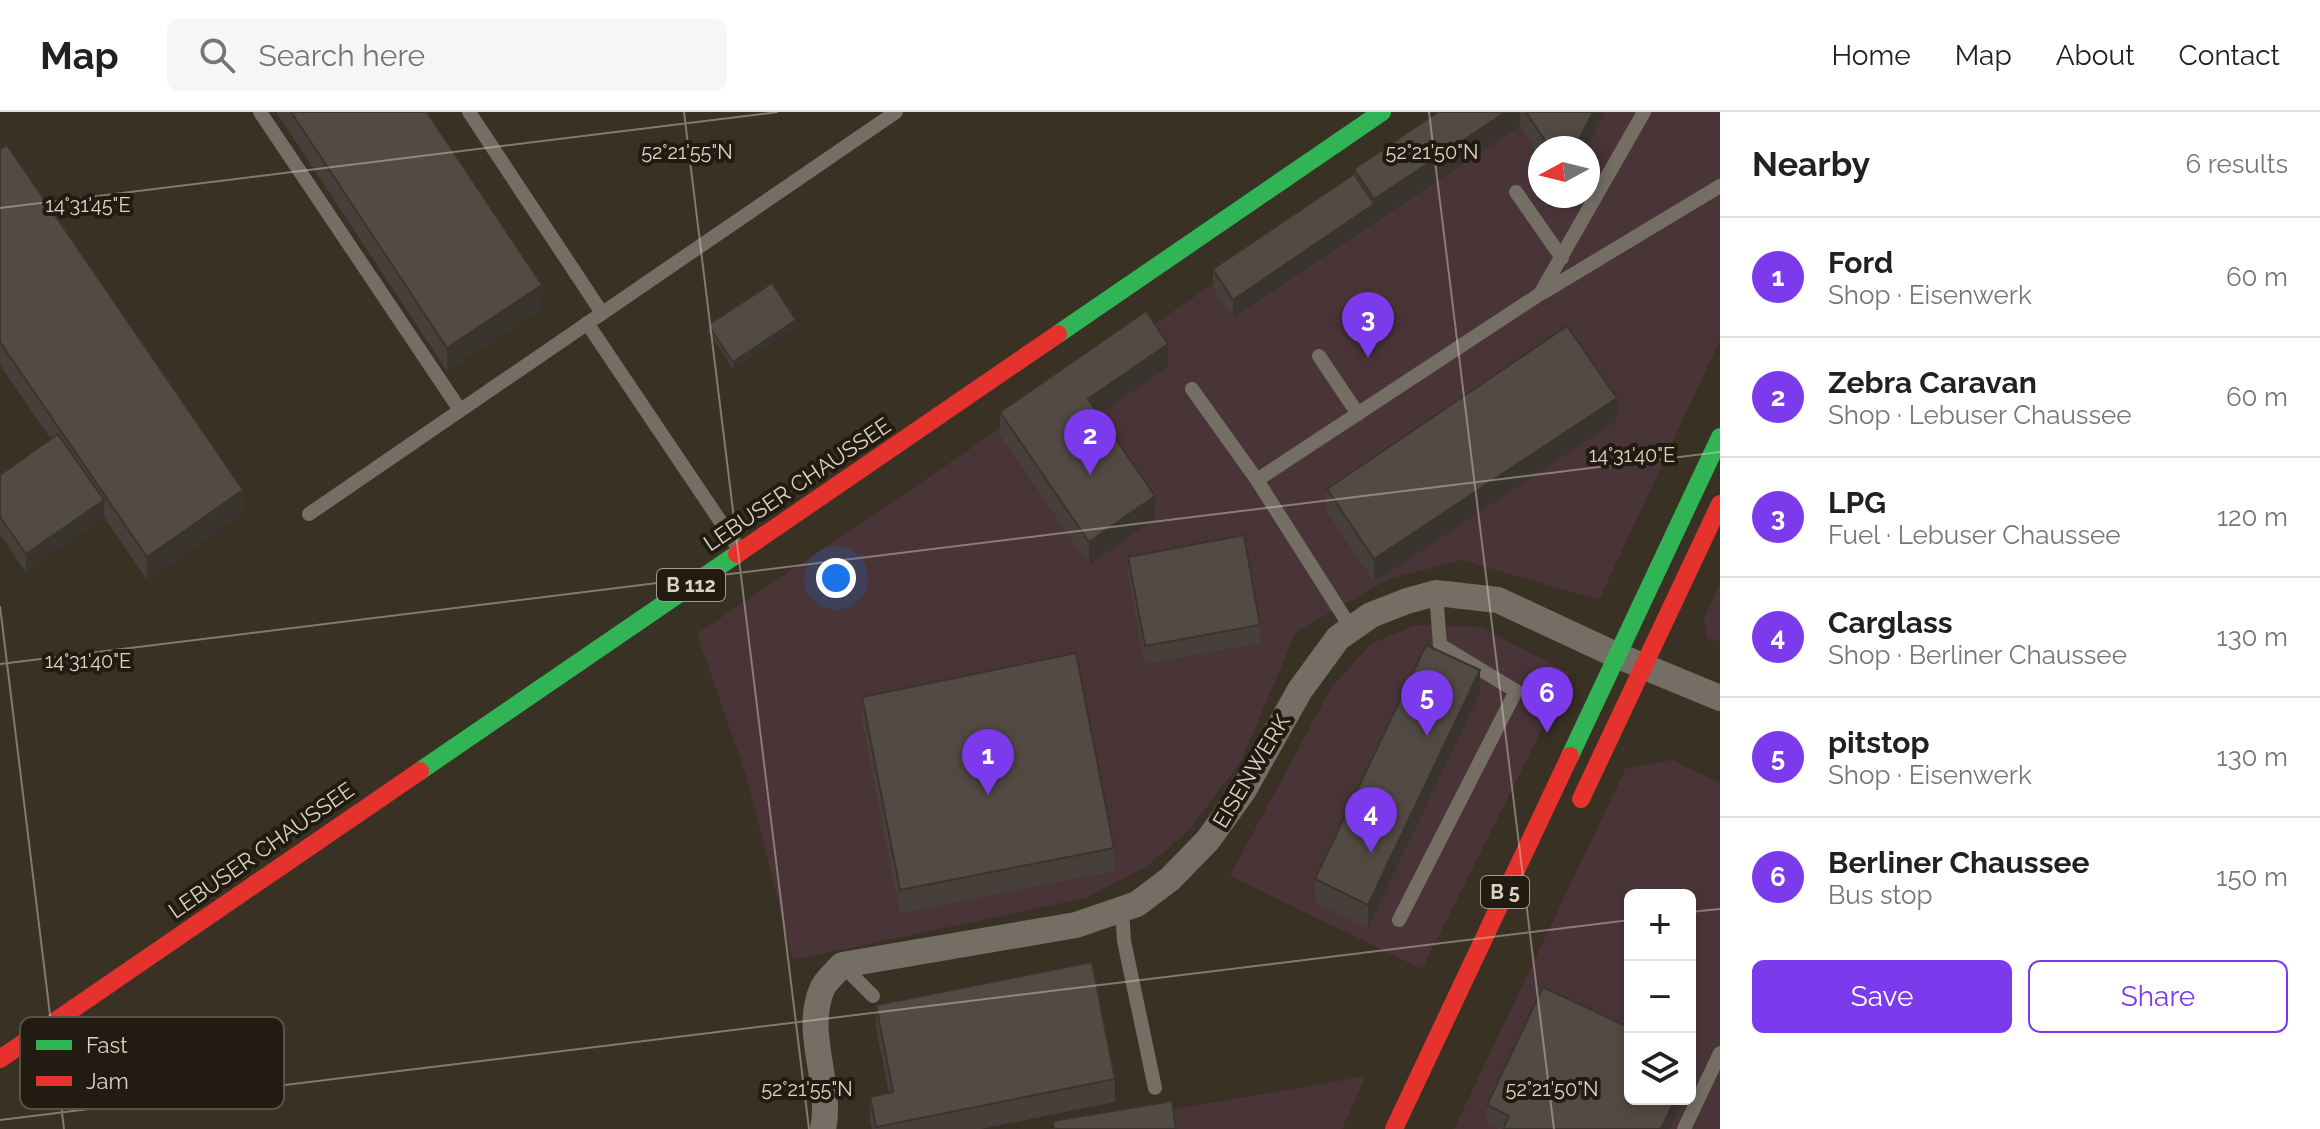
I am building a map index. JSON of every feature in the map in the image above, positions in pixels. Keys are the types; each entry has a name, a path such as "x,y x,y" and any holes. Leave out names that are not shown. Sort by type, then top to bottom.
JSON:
{"main road":[{"name":"LEBUSER CHAUSSEE","path":"61,1017 1382,112"},
{"name":"B 5","path":"1394,1129 1720,437"},
{"path":"1571,821 1720,504"},
{"name":"LEBUSER CHAUSSEE","path":"0,1059 20,1045"}],"street":[{"name":"EISENWERK","path":"842,965 1076,925 1137,904 1170,879 1208,840 1243,791 1300,690 1338,638 1371,615 1436,593 1498,600 1616,655 1720,698"},
{"path":"823,1129 827,1114 815,1022 822,988 842,965"}],"lane":[{"path":"260,112 460,410"},
{"path":"469,112 602,313"},
{"path":"309,514 896,112"},
{"path":"1540,294 1644,112"},
{"path":"1257,480 1540,294 1720,186"},
{"path":"1516,192 1562,258"},
{"path":"587,323 741,552"},
{"path":"1319,356 1358,414"},
{"path":"1192,389 1257,480 1351,628"},
{"path":"1399,920 1516,691 1440,645 1436,593"},
{"path":"1122,909 1124,941 1155,1088"},
{"path":"842,965 873,996"},
{"path":"1684,1129 1720,1053"}],"shaded area":[{"path":"1467,112 1720,112 1720,340 1599,600 1462,560 1389,579 1296,632 1241,761 1190,829 1149,865 1086,898 793,960 746,775 697,634"},
{"path":"1720,584 1720,642 1707,637 1704,618"},
{"path":"1415,625 1480,627 1570,673 1422,969 1230,876 1331,688 1371,644"},
{"path":"1672,760 1720,783 1720,1129 1454,1129 1626,768"},
{"path":"1366,1076 1342,1129 1061,1129"}],"building":[{"path":"291,112 427,112 542,285 447,348"},
{"path":"1438,112 1506,112 1374,199 1354,169"},
{"path":"1526,112 1593,112 1581,136 1542,136"},
{"path":"7,145 243,490 147,557 0,342 0,149"},
{"path":"1354,174 1374,204 1233,300 1213,269"},
{"path":"772,283 796,320 733,362 708,325"},
{"path":"1146,311 1168,344 1088,399 1155,496 1089,542 1000,412"},
{"path":"1567,326 1617,398 1374,559 1327,489"},
{"path":"58,434 104,500 26,554 0,517 0,475"},
{"path":"1244,535 1260,625 1145,646 1128,557"},
{"path":"1426,645 1480,670 1368,905 1315,879"},
{"path":"1076,653 1114,848 900,890 862,697"},
{"path":"1092,962 1115,1079 876,1127 870,1097 893,1092 876,1005"},
{"path":"1543,987 1624,1025 1624,1105 1672,1105 1661,1129 1503,1129 1509,1116 1487,1105"},
{"path":"1172,1101 1176,1129 1054,1129 1053,1121"}],"traffic: fast":[{"path":"1058,334 1382,112"},
{"path":"1570,756 1720,437"},
{"path":"420,771 737,554"}],"traffic: jam":[{"path":"737,554 1058,334"},
{"path":"1581,799 1720,504"},
{"path":"1394,1129 1570,756"},
{"path":"61,1017 420,771"},
{"path":"0,1059 20,1045"}],"place":[{"name":"LPG","path":"1368,358"},
{"name":"Zebra Caravan","path":"1090,475"},
{"name":"Berliner Chaussee","path":"1547,733"},
{"name":"pitstop","path":"1427,736"},
{"name":"Ford","path":"988,795"},
{"name":"Carglass","path":"1371,853"}]}
